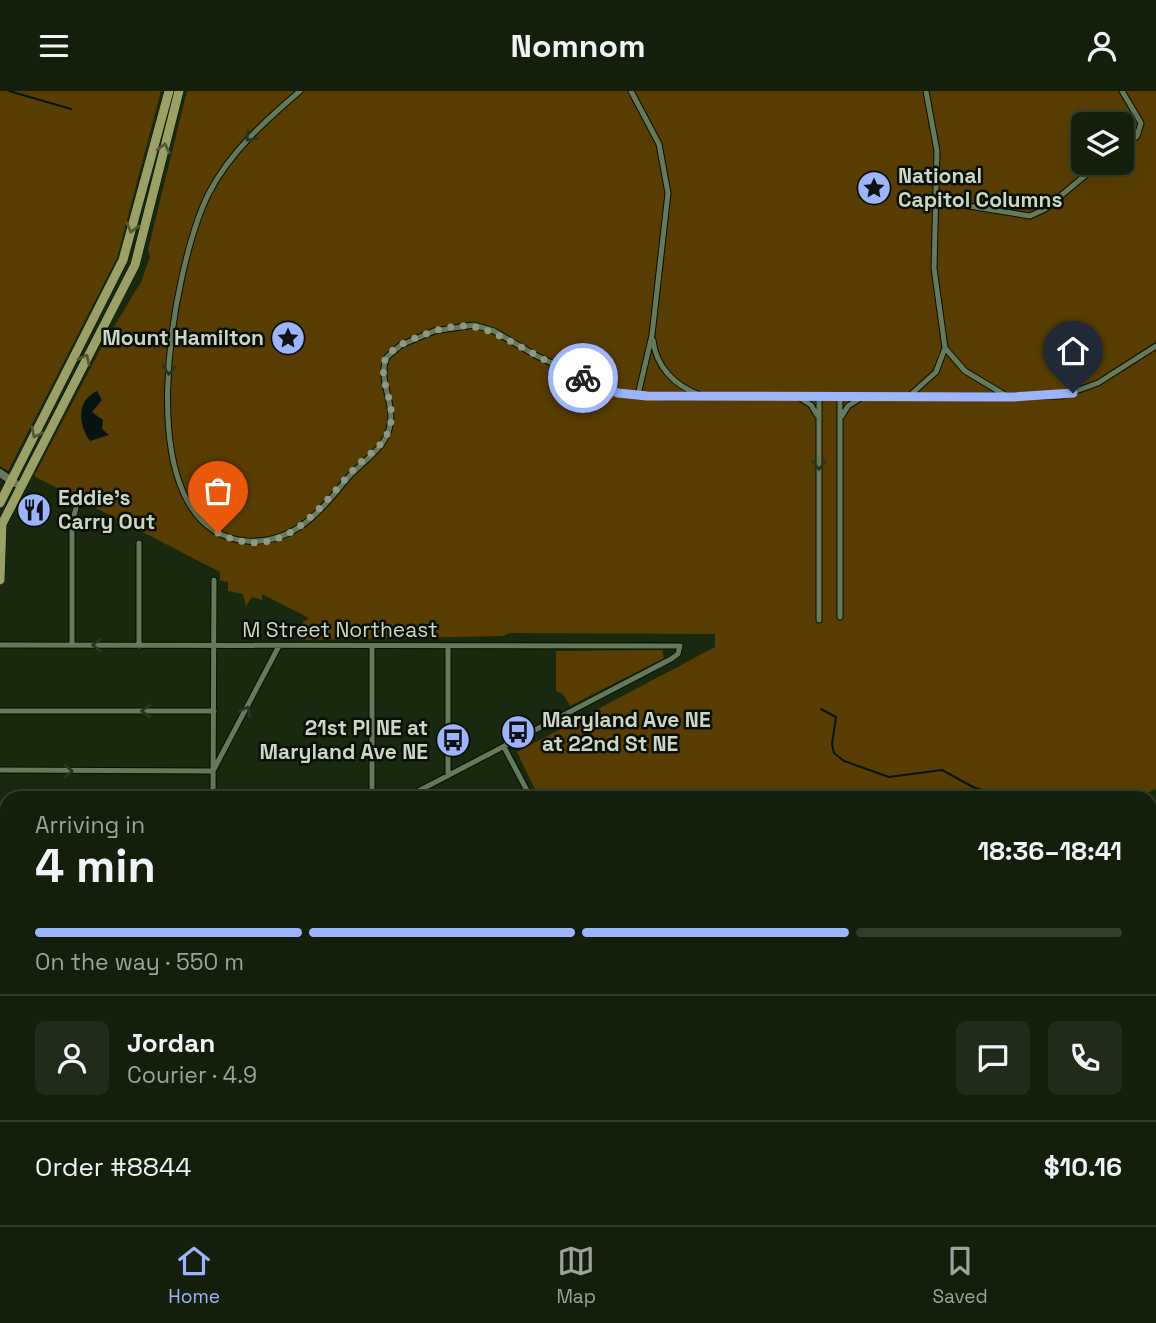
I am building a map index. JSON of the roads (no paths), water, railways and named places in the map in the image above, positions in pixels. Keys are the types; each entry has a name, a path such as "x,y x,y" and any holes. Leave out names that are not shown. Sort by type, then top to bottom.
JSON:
{"main road":[{"path":"65,388 123,260 169,91"},
{"path":"0,503 6,484 52,412 135,265 179,91"},
{"path":"0,580 1,525 52,412"},
{"path":"0,473 6,484 19,490"}],"street":[{"path":"300,91 248,140 219,176 200,214 185,271 170,360 169,426 178,483 203,521 221,535 250,541 284,536 304,525 329,501 387,435 392,415 383,371 387,357 401,345 442,328 467,325 485,327 599,385 638,395 707,397 1066,395 1087,388 1156,346"},
{"path":"632,91 660,146 668,184 652,335 638,395"},
{"path":"908,397 936,372 945,348 934,268 938,201 937,143 926,91"},
{"path":"1122,91 1141,123 1134,138"},
{"path":"938,201 1030,216 1045,209 1086,175"},
{"path":"652,335 656,357 665,371 687,389 707,397"},
{"path":"945,348 965,371 1007,397"},
{"path":"797,397 811,405 819,422"},
{"path":"819,397 819,620"},
{"path":"840,397 840,617"},
{"path":"840,423 848,405 863,397"},
{"path":"72,645 72,523 76,508"},
{"path":"139,543 139,646"},
{"path":"214,580 214,791"},
{"name":"M Street Northeast","path":"0,645 680,646 676,657 504,747"},
{"path":"214,771 279,646"},
{"path":"372,646 372,791"},
{"path":"448,646 448,776"},
{"path":"0,711 214,711"},
{"path":"419,791 504,747 527,791"},
{"path":"0,770 214,771"}],"waterway":[{"path":"9,91 71,109"},
{"path":"871,189 888,187"},
{"path":"821,709 836,717 832,744 834,753 844,761 889,777 942,770 985,791"}],"place":[{"name":"National Capitol Columns","path":"874,188"},
{"name":"Mount Hamilton","path":"288,338"},
{"name":"Eddie's Carry Out","path":"34,510"},
{"name":"Maryland Ave NE at 22nd St NE","path":"518,732"},
{"name":"21st Pl NE at Maryland Ave NE","path":"453,740"}]}
